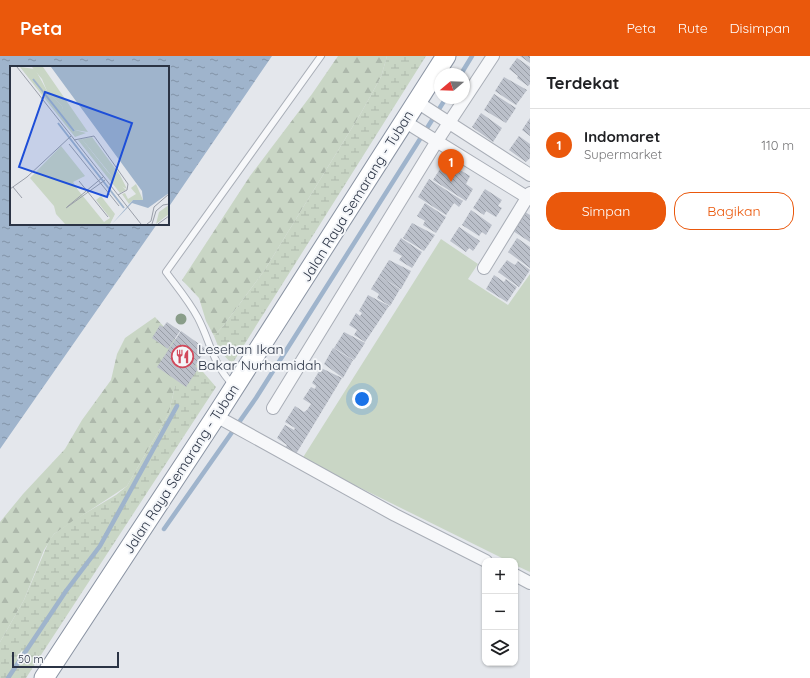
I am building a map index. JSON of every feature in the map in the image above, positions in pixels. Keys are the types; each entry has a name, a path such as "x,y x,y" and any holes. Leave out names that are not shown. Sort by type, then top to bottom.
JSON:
{"highway":[{"name":"Jalan Raya Semarang - Tuban","path":"44,678 221,419 235,387 422,105 446,56"}],"street":[{"path":"273,408 433,139 445,120 493,56"},
{"path":"422,105 530,175"},
{"path":"408,124 529,196 484,268"},
{"path":"221,419 395,515 482,559"},
{"path":"518,577 530,583"}],"lane":[{"path":"235,387 218,368 198,319 189,302 166,272 321,56"}],"green space":[{"path":"338,56 387,56 381,77 361,113 264,271 224,325 214,336 206,321 199,298 182,280 250,176 312,94"},
{"path":"387,56 426,56 232,364 220,351 214,336 224,325 264,271 361,113 381,77"},
{"path":"441,239 478,264 468,279 508,305 530,274 530,572 518,566 518,558 502,558 302,459"},
{"path":"155,317 166,329 175,346 175,386 169,413 127,486 54,534 44,550 24,600 0,642 0,522 23,494 65,449 82,420 111,380 117,354 125,338"},
{"path":"166,329 216,387 26,678 0,678 0,642 24,600 49,541 54,534 74,520 116,495 127,486 169,413 175,386 175,346"}],"water":[{"path":"0,56 272,56 169,207 169,66 10,66 10,225 156,225 0,449"}],"building":[{"path":"520,56 530,56 530,63"},
{"path":"517,58 530,67 530,84 528,86 517,78 518,76 509,69"},
{"path":"504,77 527,90 516,105 495,91"},
{"path":"494,94 516,108 506,123 484,110"},
{"path":"481,113 502,128 493,142 472,127"},
{"path":"530,118 530,136 522,130"},
{"path":"519,136 530,144 530,158 526,162 509,150"},
{"path":"445,161 470,176 466,184 473,189 466,201 433,180"},
{"path":"429,179 463,201 459,207 454,203 446,215 418,197"},
{"path":"485,189 502,200 498,206 502,208 496,217 486,211 484,215 473,208"},
{"path":"425,203 446,217 436,233 423,225 425,221 417,216"},
{"path":"471,210 492,225 486,235 482,232 479,236 462,225"},
{"path":"525,212 530,215 530,242 513,231"},
{"path":"412,223 435,235 424,251 403,238"},
{"path":"459,227 480,241 473,251 469,248 466,252 450,241"},
{"path":"401,238 422,252 412,268 399,260 402,256 393,251"},
{"path":"517,238 530,247 530,268 508,252"},
{"path":"389,260 411,271 401,289 379,276"},
{"path":"507,260 515,265 518,261 530,270 519,287 498,272"},
{"path":"494,275 504,282 506,279 517,287 507,302 486,289"},
{"path":"379,276 400,289 390,306 377,298 379,294 371,289"},
{"path":"368,295 389,306 365,342 354,335 357,330 349,325 356,313 360,316 362,313 359,311"},
{"path":"167,322 180,331 168,349 152,338 160,325 163,327"},
{"name":"Lesehan Ikan Bakar Nurhamidah","path":"181,331 206,349 195,366 198,369 186,387 157,367"},
{"path":"344,332 365,343 354,360 334,348"},
{"path":"333,348 353,360 343,378 324,364"},
{"path":"321,368 342,378 296,454 285,448 287,445 277,438 285,425 294,430 295,428 285,422 295,406 304,412 311,404 303,399 311,387 315,389 316,386 312,383"}],"waterway":[{"path":"465,68 472,56"},
{"path":"164,529 256,398 442,104"},
{"path":"8,678 66,591 100,546 177,406"}],"place":[{"name":"Indomaret","path":"451,182"},
{"name":"Lesehan Ikan Bakar Nurhamidah","path":"182,357"}]}
